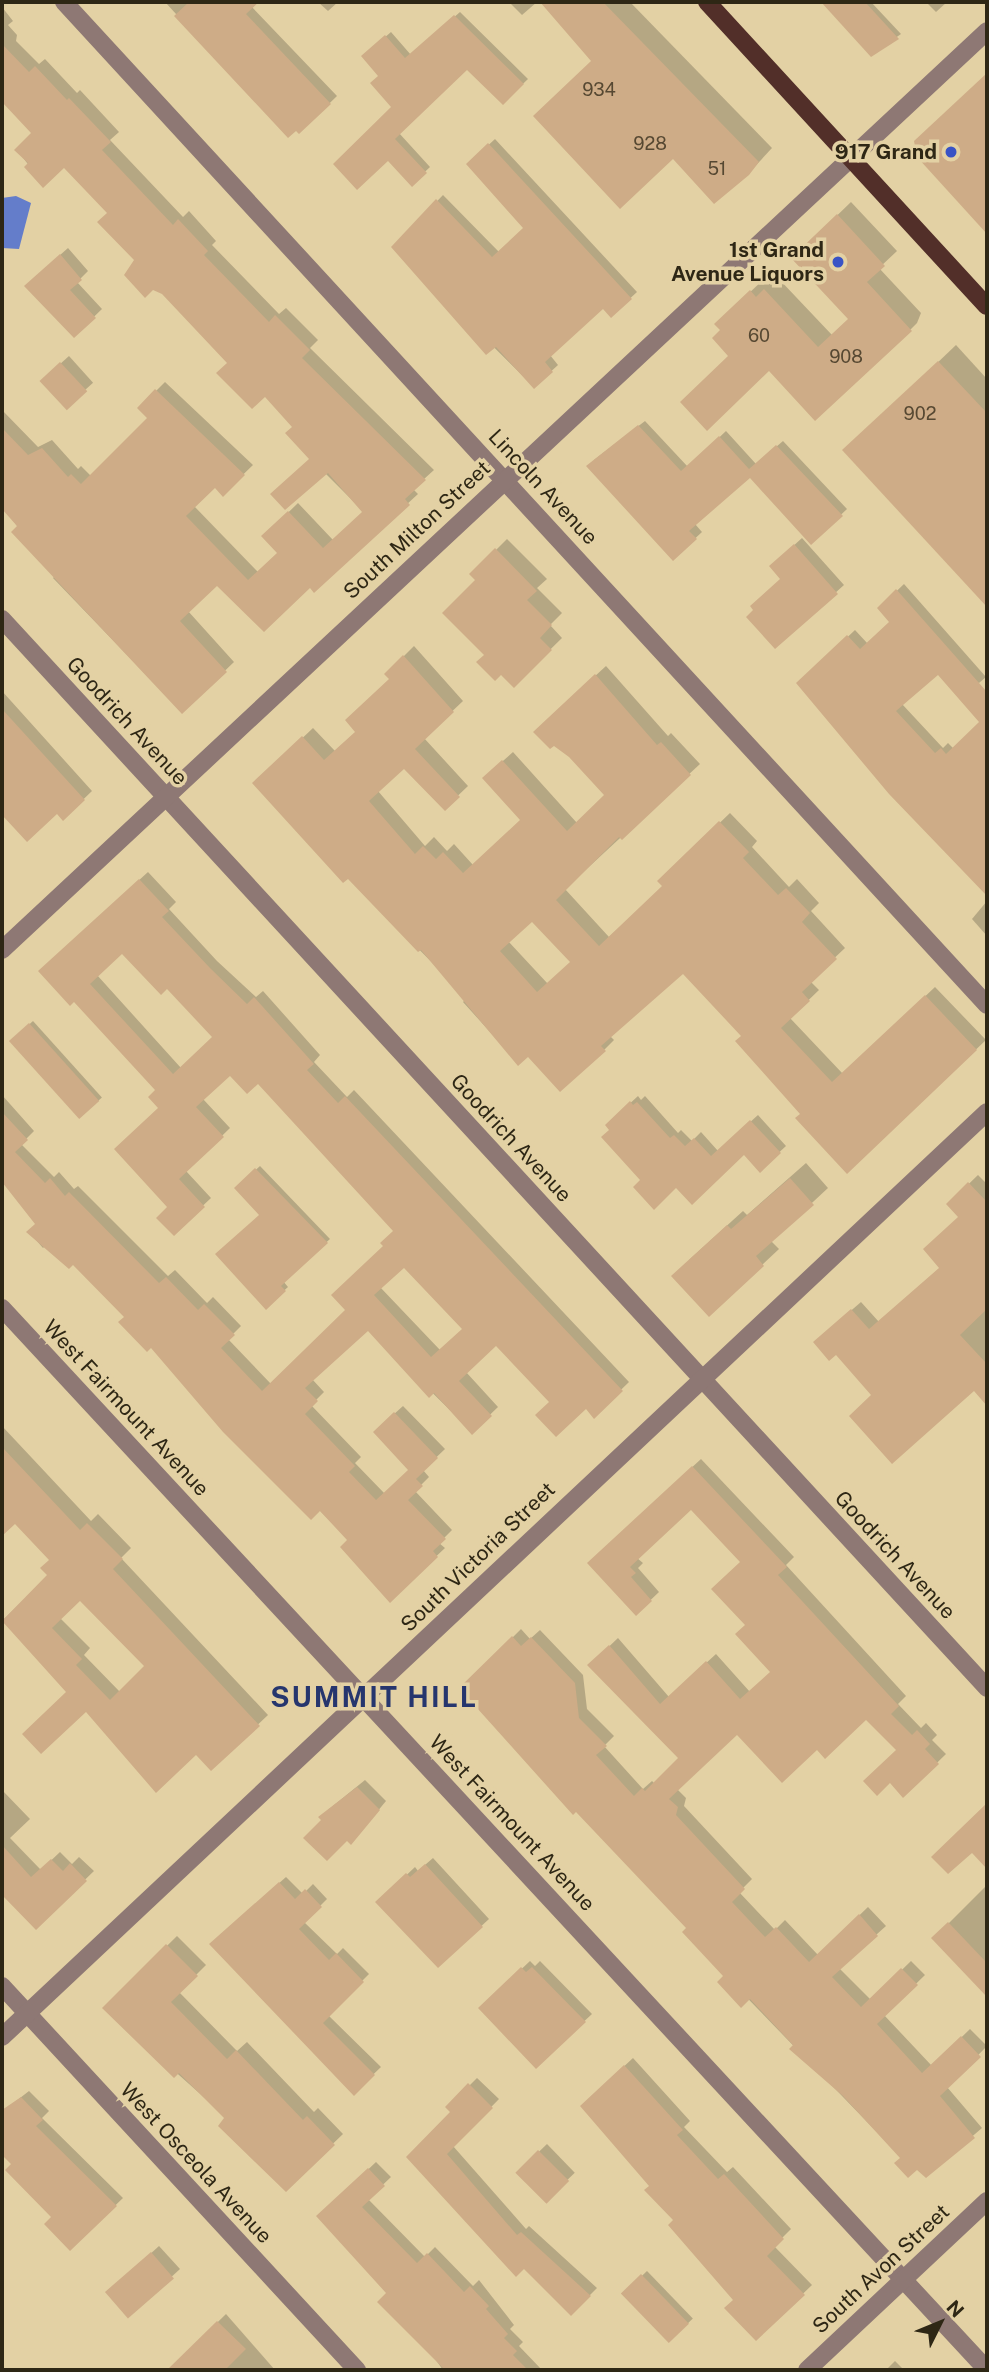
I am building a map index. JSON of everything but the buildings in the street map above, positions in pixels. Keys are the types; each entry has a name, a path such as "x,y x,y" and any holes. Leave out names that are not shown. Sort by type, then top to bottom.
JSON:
{"main road":[{"path":"707,2 987,306"}],"street":[{"name":"Lincoln Avenue","path":"64,2 987,1005"},
{"name":"South Milton Street","path":"2,950 987,31"},
{"name":"Goodrich Avenue","path":"2,619 987,1688"},
{"name":"South Victoria Street","path":"2,2037 700,1378 987,1112"},
{"name":"West Fairmount Avenue","path":"2,1308 987,2370"},
{"name":"West Osceola Avenue","path":"2,1986 357,2370"},
{"name":"South Avon Street","path":"807,2370 987,2201"}],"water":[{"path":"16,196 31,203 19,249 2,248 2,198"}],"place":[{"name":"917 Grand","path":"951,152"},
{"name":"1st Grand Avenue Liquors","path":"838,262"}],"district":[{"name":"SUMMIT HILL","path":"374,1697"}]}
